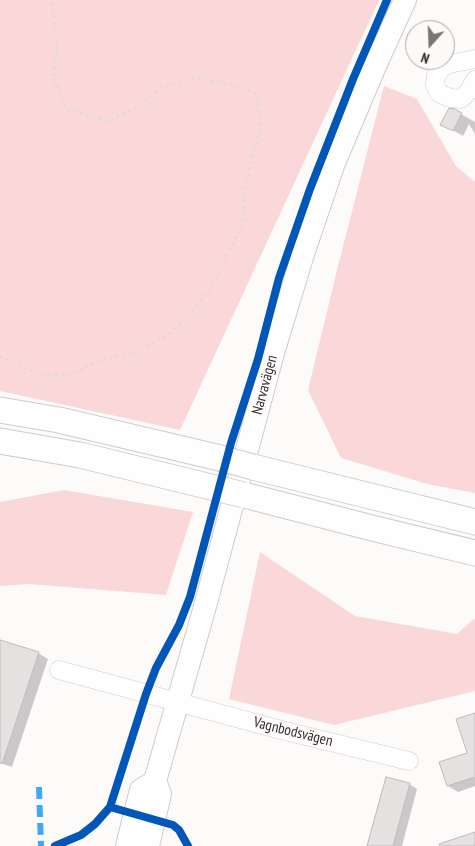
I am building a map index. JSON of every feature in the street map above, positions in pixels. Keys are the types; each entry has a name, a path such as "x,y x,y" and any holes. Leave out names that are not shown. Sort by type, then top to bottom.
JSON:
{"highway":[{"path":"0,410 59,420 475,522"},
{"path":"0,441 80,455 475,552"}],"main road":[{"name":"Narvavägen","path":"148,846 160,794 155,781 273,353 303,254 334,163 404,0"},
{"name":"Narvavägen","path":"127,846 141,790 155,781"}],"street":[{"path":"475,60 449,64 441,69 436,76 435,84 438,92 443,95 461,99 475,80"},
{"name":"Vagnbodsvägen","path":"59,670 281,730 409,761"}],"path":[{"path":"0,357 42,375 70,375 102,359 135,353 167,334 190,314 211,289 242,226 245,190 261,126 256,93 232,84 201,79 191,79 163,87 135,108 107,120 66,108 54,80 57,43 52,0"}],"shaded area":[{"path":"0,0 379,0 180,430 0,391"},
{"path":"384,86 417,99 456,166 475,182 475,493 427,484 341,458 308,390"},
{"path":"64,490 193,512 166,595 29,584 0,586 0,502"},
{"path":"260,552 355,616 457,634 475,618 475,691 334,725 229,699"}],"building":[{"path":"449,108 462,113 453,131 440,125"},
{"path":"0,640 39,652 2,764 0,763"},
{"path":"475,713 475,777 447,786 439,762 467,753 456,719"},
{"path":"386,777 410,783 393,846 367,846"},
{"path":"475,832 475,846 440,846 439,844"}],"marked path":[{"path":"39,787 41,846"}],"cycle path":[{"path":"55,846 81,835 95,824 110,807 146,694 156,668 179,625 190,597 231,443 258,359 279,278 310,189 353,79 387,0"},
{"path":"110,807 173,825 179,830 188,846"}]}
